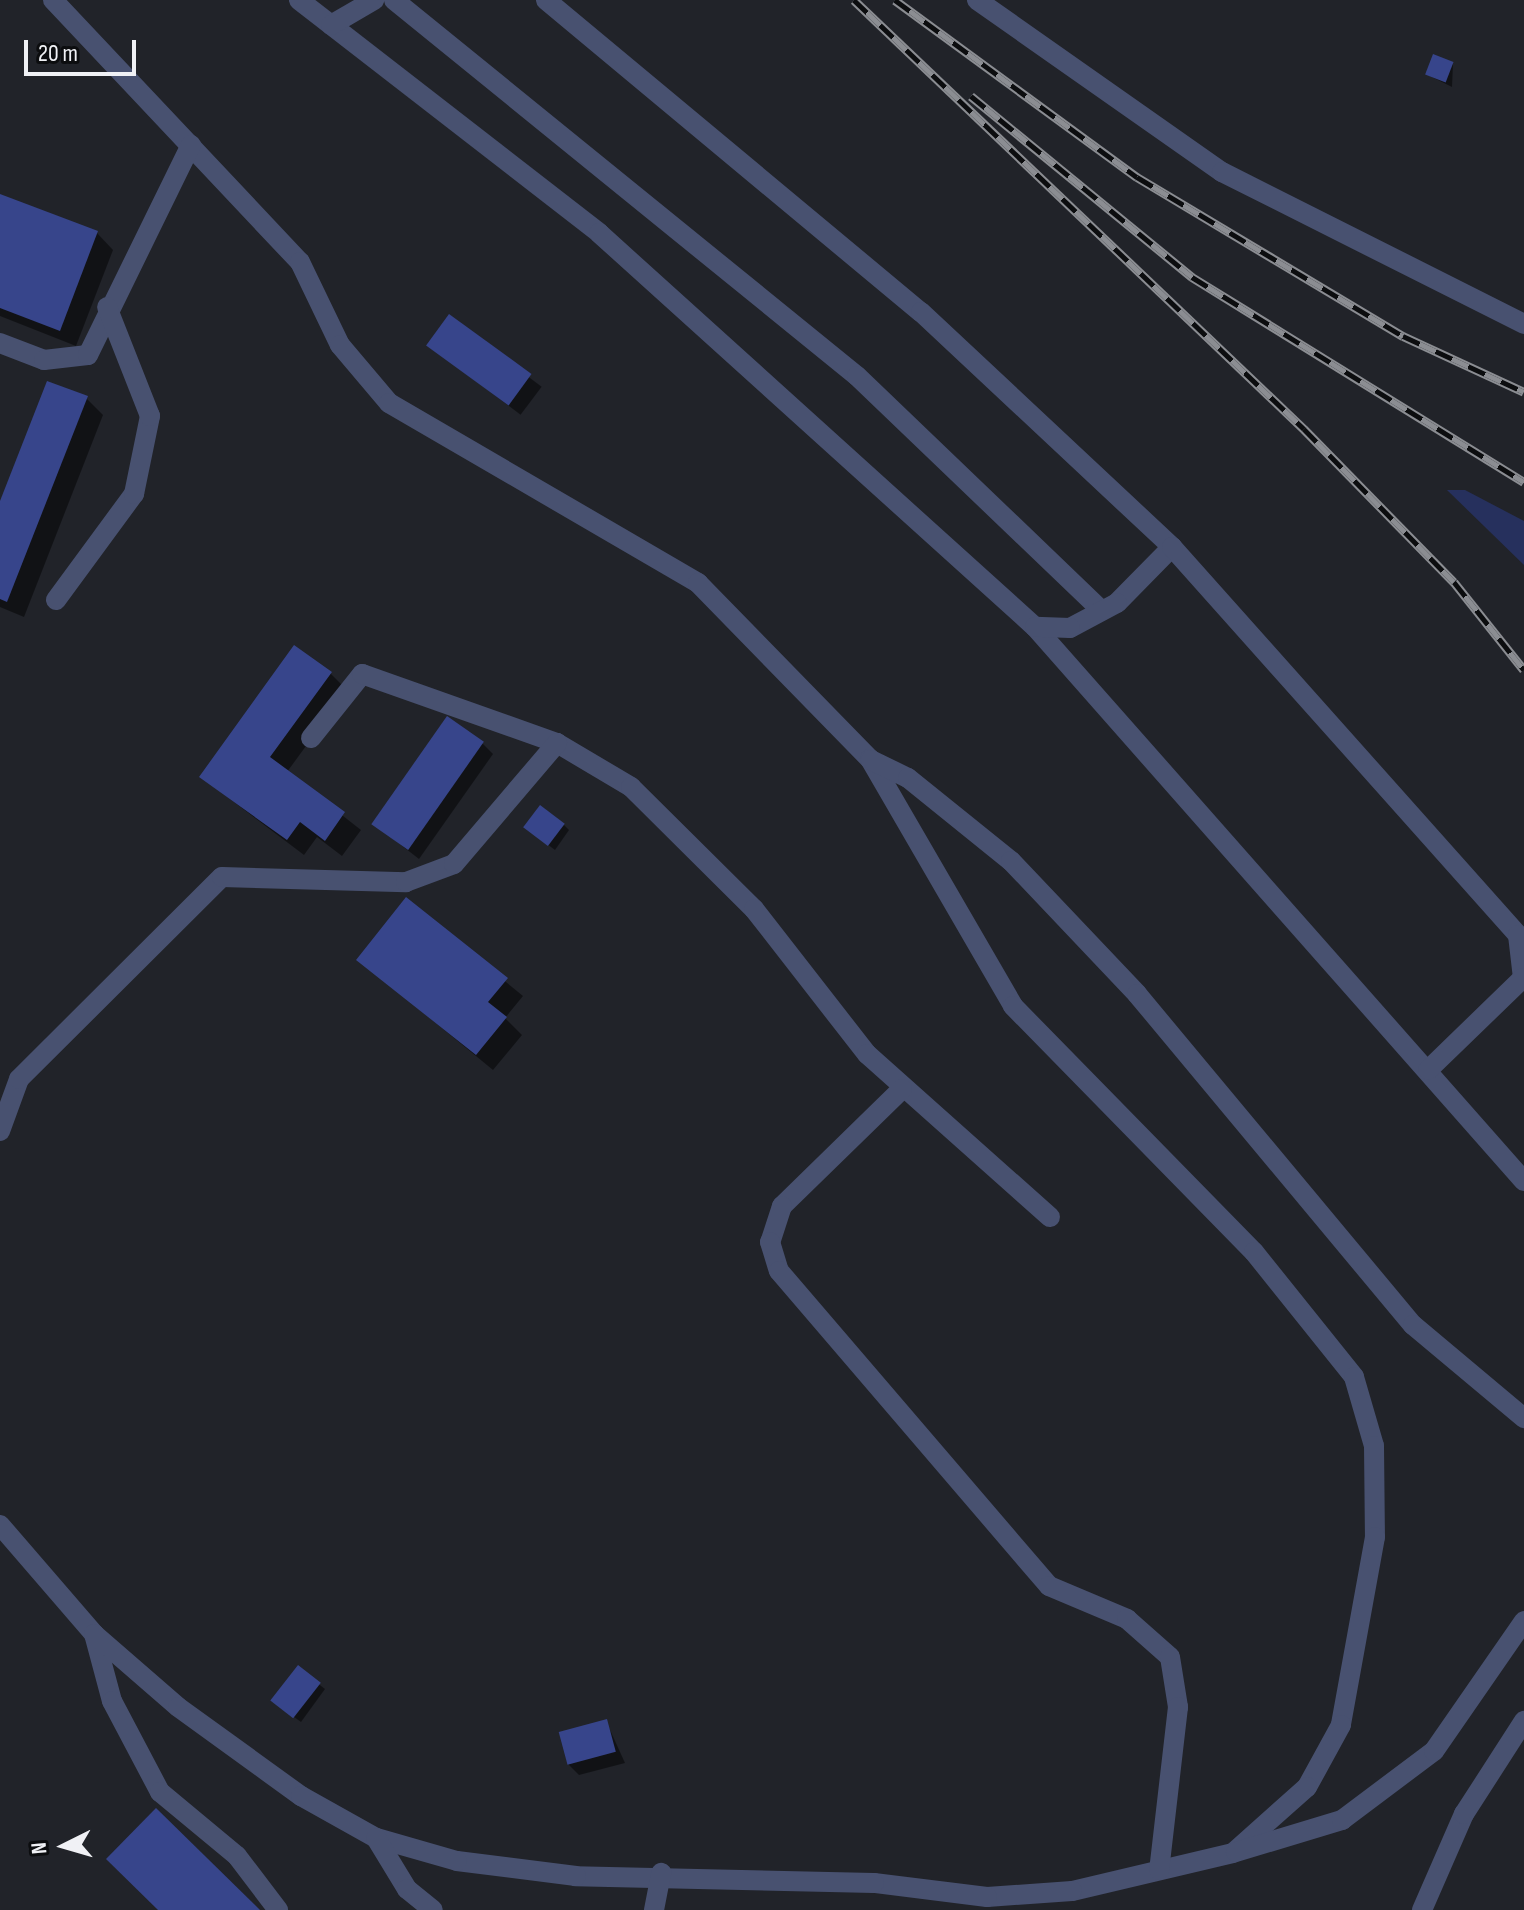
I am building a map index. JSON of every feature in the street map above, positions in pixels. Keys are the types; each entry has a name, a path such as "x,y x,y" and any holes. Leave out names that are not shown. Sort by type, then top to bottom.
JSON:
{"lane":[{"path":"53,0 300,262 340,345 389,403 698,583 870,759 1013,1006 1254,1252 1354,1377 1374,1446 1375,1537 1341,1725 1307,1787 1233,1853"},
{"path":"299,0 599,233 1035,627 1524,1181"},
{"path":"331,25 374,0"},
{"path":"394,0 857,376 1102,611"},
{"path":"546,0 921,312 1172,547 1518,935 1523,978 1428,1070"},
{"path":"977,0 1222,172 1524,324"},
{"path":"0,343 44,360 88,355 107,307 191,145"},
{"path":"56,600 134,494 150,416 107,307"},
{"path":"1035,627 1070,628 1102,611 1151,574 1172,547"},
{"path":"311,738 362,674 557,743 631,787 754,909 815,995 902,1089 1050,1217"},
{"path":"0,1131 19,1079 222,877 406,882 454,864 557,743"},
{"path":"870,759 908,778 1011,861 1137,994 1413,1325 1524,1418"},
{"path":"902,1089 782,1206 770,1242 779,1271 1049,1586 1127,1619 1170,1657 1178,1707 1159,1870"},
{"path":"0,1525 94,1634 301,1796 376,1838 457,1861 561,1874 661,1873 874,1883 987,1903 1072,1891 1233,1853 1342,1820 1434,1751 1524,1621"},
{"path":"94,1634 112,1701 160,1792 237,1856 278,1910"},
{"path":"1422,1910 1464,1814 1524,1721"},
{"path":"376,1838 407,1889 433,1910"},
{"path":"654,1910 661,1873"}],"shaded area":[{"path":"1447,490 1465,490 1524,521 1524,565"}],"building":[{"path":"1433,54 1454,62 1446,82 1425,75"},
{"path":"0,194 98,231 60,331 0,308"},
{"path":"449,314 532,374 509,406 426,346"},
{"path":"47,381 88,396 7,602 0,599 0,501"},
{"path":"294,645 332,672 270,757 345,812 325,841 300,822 287,840 199,777"},
{"path":"447,716 484,742 408,850 371,824"},
{"path":"540,805 565,824 548,846 523,827"},
{"path":"406,897 508,978 488,1002 507,1017 476,1055 356,960"},
{"path":"298,1665 321,1683 293,1718 270,1700"},
{"path":"607,1719 616,1752 568,1765 559,1732"},
{"path":"156,1808 260,1910 158,1910 106,1859"}],"railway":[{"path":"854,0 1304,429 1454,582 1524,670"},
{"path":"895,0 1137,177 1403,336 1524,392"},
{"path":"971,96 1192,277 1524,482"}]}
